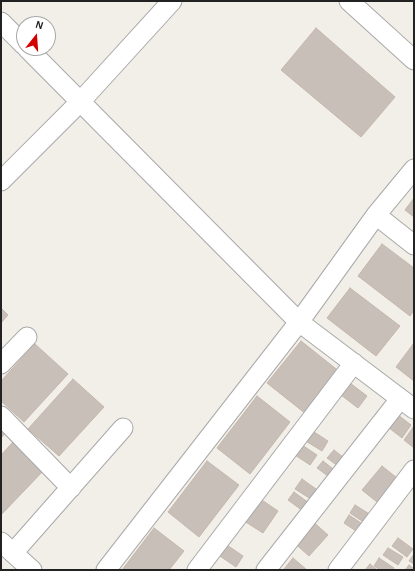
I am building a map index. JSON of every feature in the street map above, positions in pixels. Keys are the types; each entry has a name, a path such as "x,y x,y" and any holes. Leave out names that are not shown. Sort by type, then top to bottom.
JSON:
{"street":[{"path":"1,181 80,102 172,1"},
{"path":"349,1 414,60"},
{"path":"1,22 16,37"},
{"path":"35,56 299,322 407,404 266,570"},
{"path":"106,570 299,322 376,215 414,169"},
{"path":"376,215 414,245"},
{"path":"1,364 26,337"},
{"path":"197,570 354,363"},
{"path":"1,416 71,488"},
{"path":"32,570 7,547 71,488 124,428"},
{"path":"338,570 414,470"}],"building":[{"path":"316,28 395,97 361,137 281,70"},
{"path":"414,198 414,217 405,210"},
{"path":"382,244 414,268 414,310 410,316 358,276"},
{"path":"350,288 400,326 376,356 327,318"},
{"path":"1,308 8,315 1,323"},
{"path":"301,341 340,372 306,414 267,383"},
{"path":"414,343 414,381 396,367"},
{"path":"35,344 68,374 24,422 1,401 1,381"},
{"path":"73,379 104,407 59,456 28,429"},
{"path":"350,383 367,396 358,408 341,395"},
{"path":"257,396 290,422 250,474 217,448"},
{"path":"393,411 411,425 402,438 384,424"},
{"path":"1,425 7,431 1,438"},
{"path":"414,426 414,448 404,440"},
{"path":"311,430 328,441 322,451 304,440"},
{"path":"14,441 45,469 1,515 1,455"},
{"path":"299,443 317,455 310,465 292,453"},
{"path":"334,450 348,461 342,469 327,458"},
{"path":"207,461 239,485 199,537 168,512"},
{"path":"323,461 337,472 332,479 317,468"},
{"path":"382,466 402,482 382,506 362,490"},
{"path":"302,479 323,494 317,503 295,489"},
{"path":"294,492 309,503 303,511 288,500"},
{"path":"256,496 278,511 263,533 241,519"},
{"path":"355,505 371,515 365,523 350,513"},
{"path":"349,515 364,525 359,533 344,523"},
{"path":"310,519 328,535 309,556 291,540"},
{"path":"154,528 184,551 169,570 122,570"},
{"path":"398,538 413,549 407,557 392,546"},
{"path":"224,543 243,556 236,567 217,554"},
{"path":"388,548 403,557 398,565 383,555"},
{"path":"414,554 414,564 409,561"},
{"path":"293,558 307,570 285,570 284,569"},
{"path":"379,558 394,568 393,570 380,570 374,566"},
{"path":"370,564 377,570 365,570"},
{"path":"409,565 414,569 414,570 405,570"}]}
